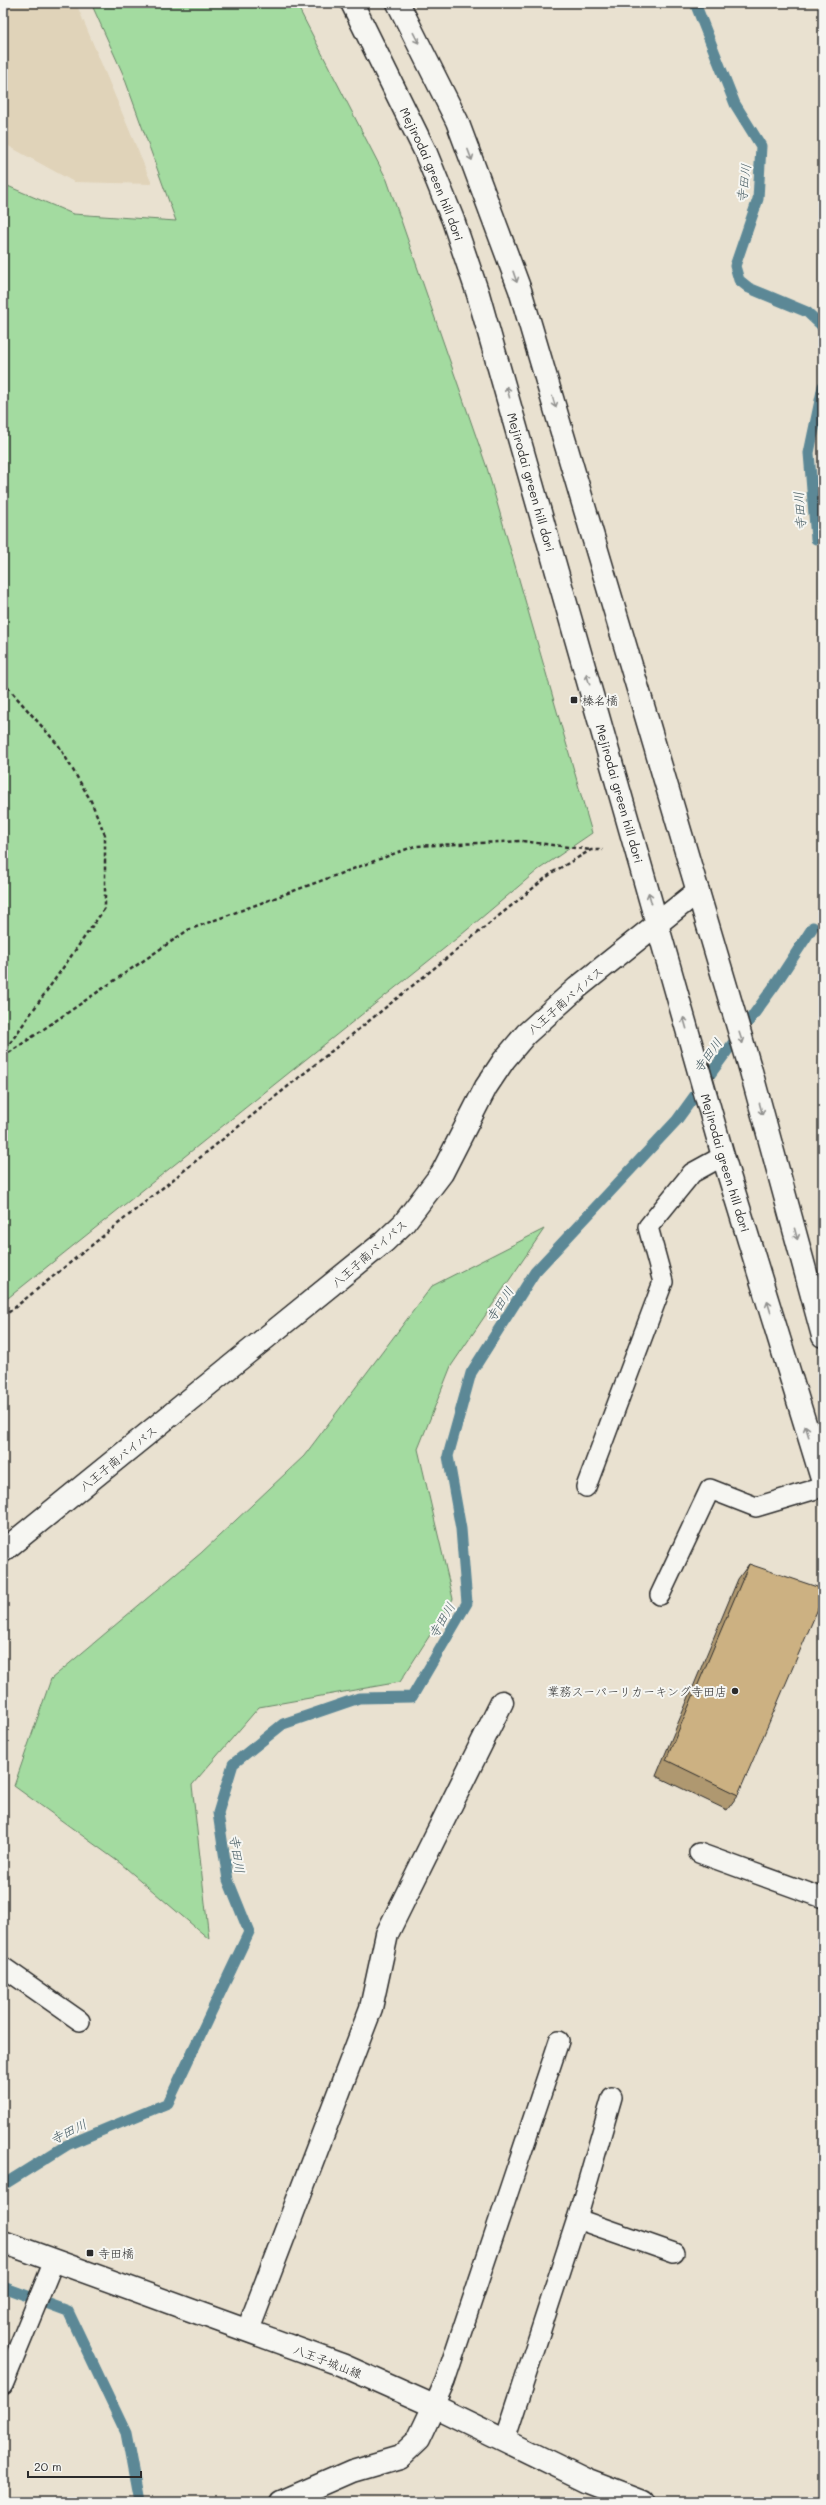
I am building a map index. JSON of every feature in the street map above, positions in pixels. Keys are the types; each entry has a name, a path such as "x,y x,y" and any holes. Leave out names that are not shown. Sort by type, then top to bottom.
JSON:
{"main road":[{"name":"Mejirodai green hill dori","path":"352,3 425,151 453,220 478,294 723,1156 823,1482"},
{"path":"398,3 457,121 520,290 698,891 730,1005 751,1071 823,1336"},
{"name":"八王子南バイパス","path":"3,1551 291,1320 404,1223 442,1173 486,1087 504,1060 551,1009 698,891"},
{"path":"248,2330 371,2008 387,1934 502,1702"},
{"name":"八王子城山線","path":"4,2242 342,2365 434,2406 588,2481 643,2502"},
{"path":"281,2502 352,2471 400,2457 418,2440 434,2406"}],"lane":[{"path":"586,1487 663,1282 648,1227 692,1173 723,1156"},
{"path":"660,1596 710,1489 756,1507 823,1487"},
{"path":"699,1853 823,1898"},
{"path":"3,1967 80,2021"},
{"path":"434,2406 447,2374 559,2041"},
{"path":"505,2440 577,2219 612,2097"},
{"path":"577,2219 674,2253"},
{"path":"3,2385 54,2261"}],"path":[{"path":"3,682 59,746 91,801 105,835 104,908 3,1053"},
{"path":"3,1057 188,930 415,846 522,841 591,850 605,850"},
{"path":"3,1317 547,877 591,850"}],"shaded area":[{"path":"3,3 76,3 152,184 74,182 3,143"}],"green space":[{"path":"91,3 296,3 387,180 487,468 592,833 538,870 461,935 3,1302 3,184 73,214 176,221 123,74"},
{"path":"544,1229 451,1366 418,1449 453,1599 400,1682 259,1707 192,1785 209,1939 120,1863 14,1786 51,1679 201,1553 304,1456 432,1286"}],"building":[{"name":"業務スーパーリカーキング寺田店","path":"749,1564 823,1589 823,1597 738,1795 666,1760"}],"waterway":[{"name":"寺田川","path":"695,3 735,104 761,146 758,199 735,266 739,280 749,288 807,312 821,325 823,329"},
{"name":"寺田川","path":"816,539 809,453 823,386"},
{"name":"寺田川","path":"3,2185 67,2145 168,2103 249,1932 228,1880 218,1813 233,1764 283,1724 359,1698 412,1697 467,1603 461,1529 448,1456 471,1373 535,1272 677,1120 775,985 813,927"},
{"name":"寺田川","path":"3,2287 68,2311 126,2433 139,2502"}],"place":[{"name":"榛名橋","path":"574,700"},
{"name":"業務スーパーリカーキング寺田店","path":"735,1691"},
{"name":"寺田橋","path":"90,2253"}]}
